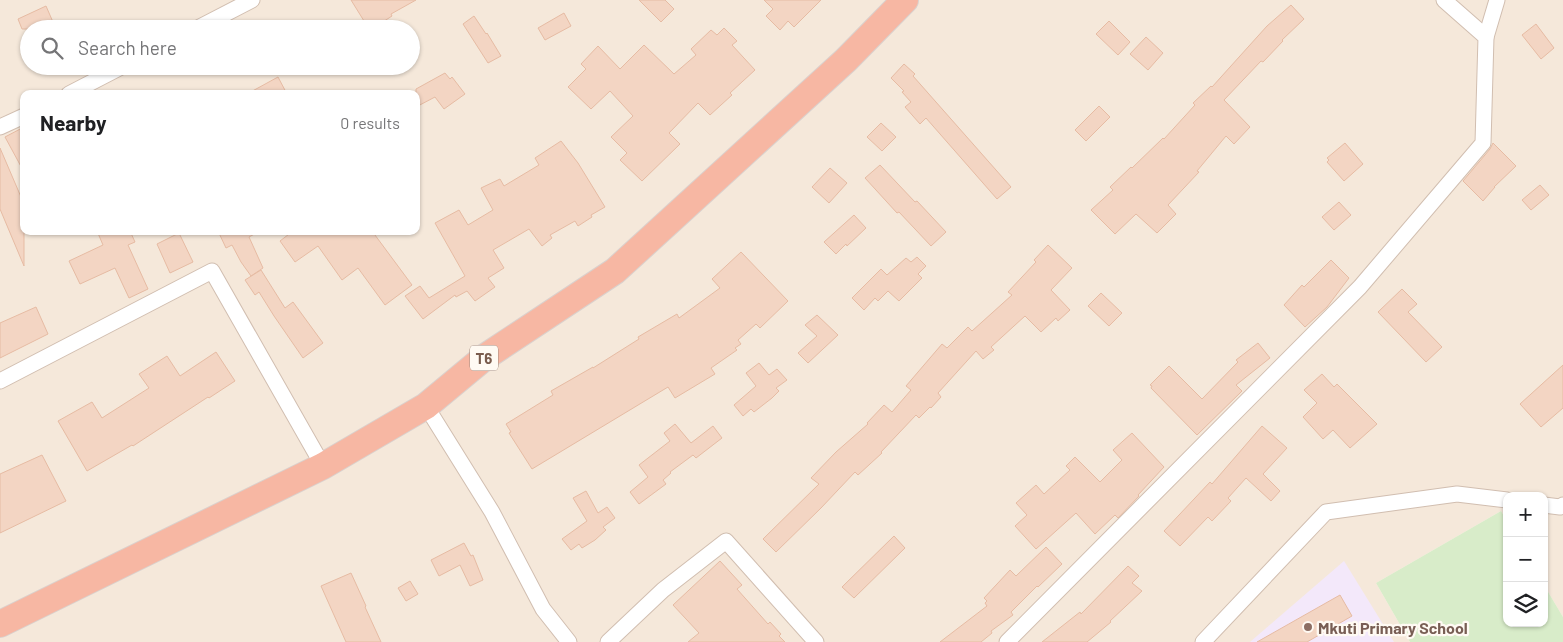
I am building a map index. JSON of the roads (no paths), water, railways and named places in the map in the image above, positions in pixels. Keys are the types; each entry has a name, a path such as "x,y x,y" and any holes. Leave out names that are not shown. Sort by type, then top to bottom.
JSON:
{"highway":[{"name":"T6","path":"0,624 323,466 426,406 485,357 615,271 846,60 905,0"}],"street":[{"path":"213,20 252,0"},
{"path":"1444,0 1486,37"},
{"path":"1007,642 1360,287 1484,143 1486,37 1497,0"},
{"path":"77,90 106,75"},
{"path":"0,128 20,118"},
{"path":"0,381 212,271 323,466"},
{"path":"426,406 492,512 543,609 569,642"},
{"path":"1203,642 1326,512 1457,494 1503,500"},
{"path":"1548,505 1563,505"},
{"path":"608,642 663,590 726,541 816,642"}],"place":[{"name":"Mkuti Primary School","path":"1308,627"}]}
